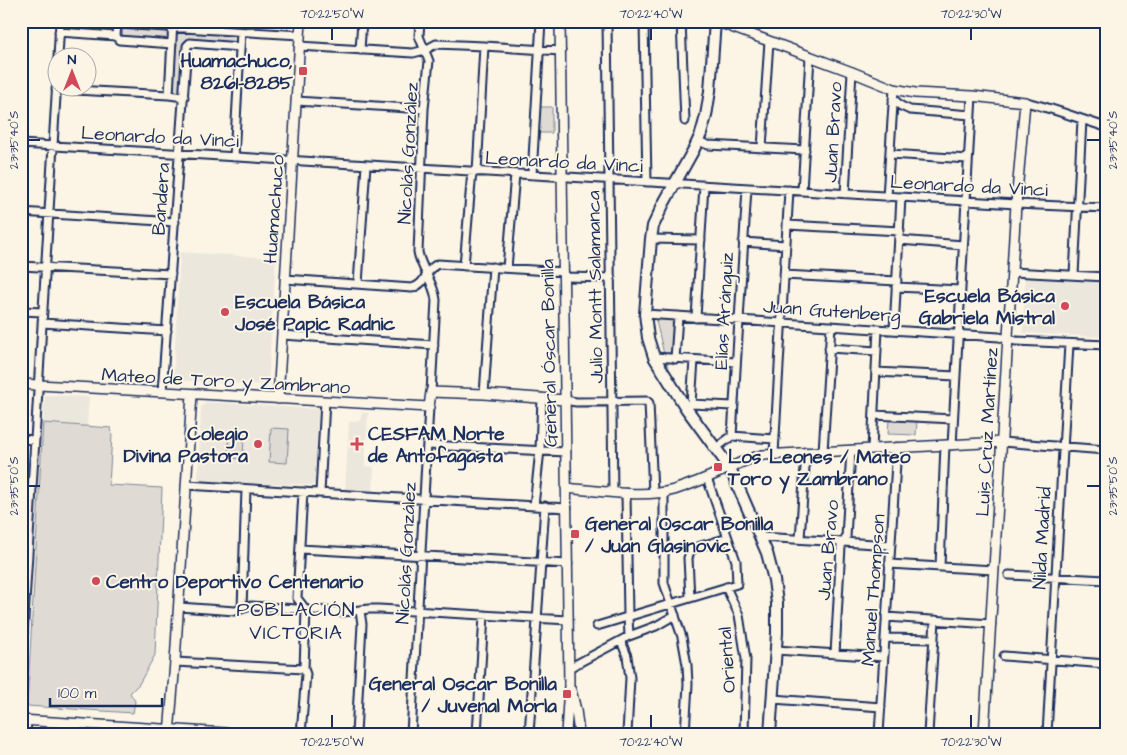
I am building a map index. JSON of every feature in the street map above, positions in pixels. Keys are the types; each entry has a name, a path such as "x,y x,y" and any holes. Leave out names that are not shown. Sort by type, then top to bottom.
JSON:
{"main road":[{"path":"715,21 708,105 703,126 698,142 655,221 651,239 645,314 648,338 654,357 730,468 767,553 775,586 777,609 770,734"}],"street":[{"path":"58,48 60,21"},
{"name":"Huamachuco","path":"278,399 301,21"},
{"path":"360,50 362,21"},
{"name":"Nicolás González","path":"411,734 436,300 434,287 419,258 418,252 424,109 429,61 419,36 420,21"},
{"path":"532,175 542,21"},
{"name":"General Óscar Bonilla","path":"560,21 569,668 566,734"},
{"name":"Julio Montt Salamanca","path":"607,21 613,492"},
{"path":"644,21 647,182"},
{"path":"681,21 684,121"},
{"path":"715,21 894,89 916,93 972,96 1025,102 1106,127"},
{"path":"116,36 117,23 190,25 240,32 300,35"},
{"path":"169,96 173,24"},
{"path":"59,32 116,36 119,40 172,44"},
{"path":"234,157 240,32"},
{"path":"762,148 769,41"},
{"name":"Bandera","path":"162,392 188,46 190,43 240,47"},
{"path":"299,46 413,53 425,50 436,44 561,51"},
{"path":"464,266 484,46"},
{"path":"802,191 810,57"},
{"name":"Juan Bravo","path":"845,194 852,72"},
{"path":"887,196 894,89"},
{"path":"98,92 184,97"},
{"path":"940,567 948,445 953,419 956,376 972,96"},
{"path":"21,668 23,602 32,488 56,98"},
{"path":"893,99 901,106 910,110 971,115"},
{"path":"296,101 424,109"},
{"name":"Luis Cruz Martínez","path":"984,734 1016,204 1025,102"},
{"path":"1074,275 1082,120"},
{"path":"698,142 708,145 805,150"},
{"name":"Leonardo da Vinci","path":"21,144 1106,208"},
{"path":"890,154 968,159"},
{"path":"358,284 366,165"},
{"path":"508,268 515,174"},
{"path":"696,318 704,185"},
{"name":"Elías Aránguiz","path":"732,436 747,188"},
{"path":"774,454 789,190"},
{"path":"894,330 902,197"},
{"path":"21,212 175,222"},
{"path":"787,225 900,231"},
{"path":"651,239 701,240"},
{"path":"899,240 963,244"},
{"path":"743,242 786,245"},
{"path":"285,279 415,287 421,283 432,266 438,264 508,268 611,278"},
{"path":"21,266 171,274"},
{"path":"484,394 493,268"},
{"path":"1012,272 1106,277"},
{"path":"784,275 961,290"},
{"path":"21,311 43,312"},
{"name":"Juan Gutenberg","path":"645,314 958,334 999,337 1016,341 1106,346"},
{"path":"675,359 678,316"},
{"path":"42,323 167,331"},
{"path":"823,451 831,326"},
{"path":"872,449 878,329"},
{"path":"282,335 434,345"},
{"name":"Nilda Madrid","path":"1047,734 1069,344"},
{"path":"829,348 877,351"},
{"path":"654,357 736,362"},
{"path":"694,360 689,406 734,406"},
{"path":"876,372 956,376"},
{"name":"Mateo de Toro y Zambrano","path":"21,384 429,407"},
{"path":"431,392 484,394 576,402 647,400 649,402 653,493"},
{"path":"169,732 192,394"},
{"name":"General Óscar Bonilla","path":"534,506 540,450 542,398"},
{"path":"320,493 325,401"},
{"path":"874,415 953,419"},
{"path":"716,448 732,436 775,439"},
{"path":"21,439 35,440"},
{"path":"566,488 626,493 664,492 675,490 707,478 757,456 774,454 1002,442 1106,450"},
{"path":"428,445 566,452"},
{"name":"Manuel Thompson","path":"879,734 897,447"},
{"name":"Juan Bravo","path":"835,654 841,546 846,538 851,450"},
{"path":"800,539 806,452"},
{"path":"597,626 737,584 736,561 707,478"},
{"path":"186,485 567,508"},
{"path":"21,488 32,488"},
{"path":"242,609 246,489"},
{"path":"301,734 306,674 304,670 306,610 297,598 303,492"},
{"path":"664,492 664,577 666,589 682,637 687,665 688,684 685,734"},
{"path":"626,493 629,636"},
{"path":"529,734 545,506"},
{"path":"761,537 891,545"},
{"path":"690,598 688,558 690,552 694,548 728,538"},
{"path":"300,549 568,564"},
{"path":"889,564 994,570"},
{"path":"1009,575 1106,580"},
{"name":"Oriental","path":"726,587 739,615 746,659 744,734"},
{"path":"178,607 236,611 251,606 343,612 379,609 568,620"},
{"path":"356,734 362,624 360,611"},
{"path":"477,734 484,615"},
{"path":"569,668 629,636 656,626 675,615"},
{"path":"886,617 991,624"},
{"path":"928,734 935,620"},
{"path":"885,638 934,639"},
{"path":"621,641 628,663 630,678 627,734"},
{"path":"776,650 884,657"},
{"path":"1004,656 1106,664"},
{"path":"175,662 304,670"},
{"name":"General Óscar Bonilla","path":"569,685 580,734"},
{"path":"773,699 881,707"},
{"path":"26,734 24,720 123,730 241,734"}],"shaded area":[{"path":"123,28 168,31 168,40 122,37"},
{"path":"180,32 236,35 239,37 238,43 187,42 180,93 173,93 176,34"},
{"path":"538,107 552,107 552,133 538,133"},
{"name":"Escuela Básica José Papic Radnic","path":"180,252 276,258 268,385 173,380"},
{"name":"Escuela Básica Gabriela Mistral","path":"1025,276 1106,279 1106,337 1023,333"},
{"path":"657,317 676,319 672,350 668,355 664,354 656,321"},
{"path":"45,395 89,397 87,426 43,423"},
{"name":"Colegio Divina Pastora","path":"207,402 318,409 315,485 200,481 198,478 201,407"},
{"name":"CESFAM Norte de Antofagasta","path":"362,413 368,413 365,466 374,467 373,494 345,492 349,422 360,421"},
{"path":"889,419 917,421 916,435 888,434"},
{"name":"Centro Deportivo Centenario","path":"43,423 111,428 109,485 162,488 155,655 139,684 130,693 135,701 133,713 27,706"},
{"path":"271,428 289,429 287,463 269,462"},
{"path":"229,432 244,433 243,459 228,458"}],"place":[{"name":"Huamachuco, 8261-8285","path":"303,71"},
{"name":"Escuela Básica Gabriela Mistral","path":"1065,306"},
{"name":"Escuela Básica José Papic Radnic","path":"225,312"},
{"name":"Colegio Divina Pastora","path":"258,444"},
{"name":"CESFAM Norte de Antofagasta","path":"357,444"},
{"name":"Los Leones / Mateo Toro y Zambrano","path":"718,467"},
{"name":"General Oscar Bonilla / Juan Glasinovic","path":"575,534"},
{"name":"Centro Deportivo Centenario","path":"96,581"},
{"name":"General Oscar Bonilla / Juvenal Morla","path":"567,694"}],"district":[{"name":"POBLACIÓN VICTORIA","path":"296,620"}]}
